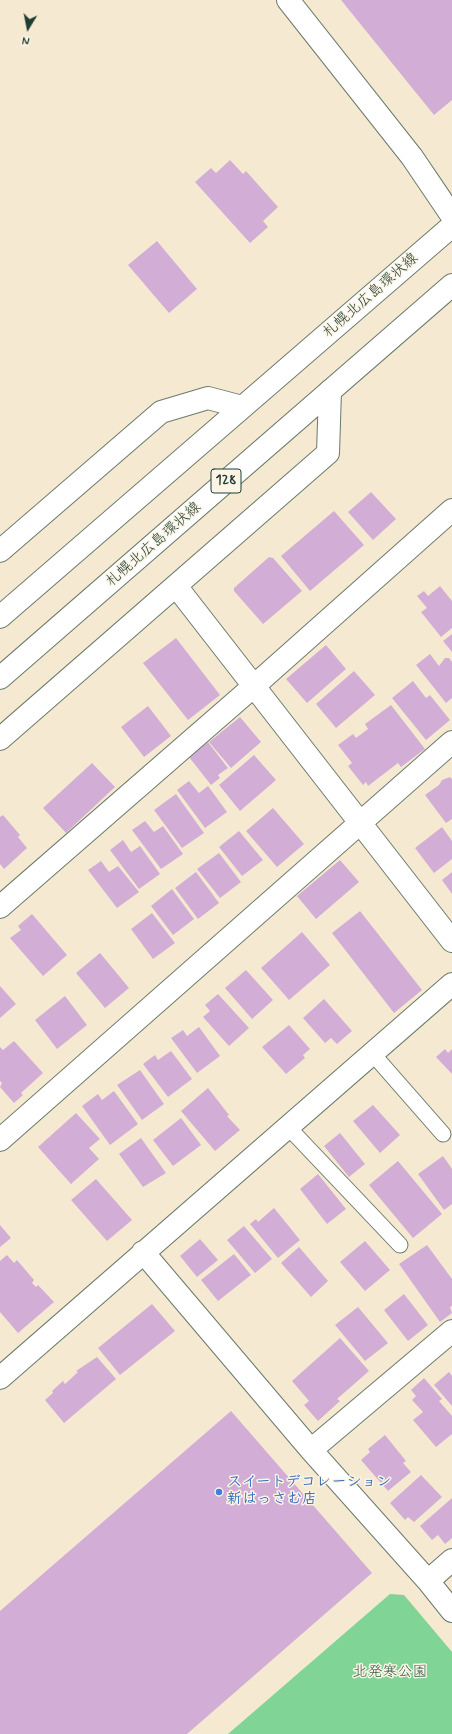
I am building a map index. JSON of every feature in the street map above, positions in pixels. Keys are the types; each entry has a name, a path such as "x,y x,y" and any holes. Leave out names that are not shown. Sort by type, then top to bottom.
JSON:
{"street":[{"path":"288,0 412,157 452,216"},
{"name":"札幌北広島環状線","path":"0,616 452,226"},
{"name":"札幌北広島環状線","path":"0,678 452,285"},
{"path":"0,739 328,453 330,391"},
{"path":"0,551 161,412 208,398 242,407"},
{"path":"0,907 254,686 452,510"},
{"path":"176,586 452,941"},
{"path":"0,1140 452,742"},
{"path":"0,1378 452,984"},
{"path":"143,1252 311,1450 428,1581 452,1611"},
{"path":"311,1450 452,1331"},
{"path":"428,1581 452,1560"}],"lane":[{"path":"372,1053 443,1134"},
{"path":"288,1127 400,1245"}],"green space":[{"name":"北発寒公園","path":"390,1594 404,1595 452,1652 452,1734 228,1734"}],"building":[{"path":"341,0 452,0 452,100 434,115"},
{"path":"230,160 243,174 246,171 278,207 263,221 268,227 250,243 195,182 211,168 216,173"},
{"path":"157,241 197,289 169,313 128,265"},
{"path":"371,492 396,519 373,540 348,512"},
{"path":"334,511 364,545 310,591 281,556"},
{"path":"269,557 273,558 302,591 263,624 234,591 234,588"},
{"path":"440,586 452,601 452,628 441,637 421,612 427,608 417,596 424,591 428,596"},
{"path":"452,634 452,652 443,641"},
{"path":"176,638 220,695 188,720 143,663"},
{"path":"326,645 346,669 307,703 286,679"},
{"path":"430,654 439,666 445,658 449,658 452,662 452,698 446,703 416,665"},
{"path":"354,671 375,695 336,728 316,704"},
{"path":"413,681 426,698 430,695 450,720 426,740 392,698"},
{"path":"391,705 425,749 401,767 398,763 368,786 366,782 363,785 348,766 352,763 338,745 353,734 356,738 368,729 365,724"},
{"path":"148,706 171,736 144,757 121,727"},
{"path":"240,717 261,742 231,768 209,742"},
{"path":"208,742 228,768 218,775 220,778 211,785 189,757"},
{"path":"254,755 276,780 240,811 219,785"},
{"path":"92,763 115,787 66,833 43,808"},
{"path":"450,777 452,779 452,819 446,823 425,795 439,785 442,780"},
{"path":"189,781 199,793 208,786 227,812 205,828 177,790"},
{"path":"176,794 204,833 182,848 154,810"},
{"path":"273,808 304,844 277,867 246,831"},
{"path":"3,815 20,835 18,837 27,848 4,869 0,864 0,817"},
{"path":"145,821 154,832 163,826 183,854 161,869 132,830"},
{"path":"442,827 452,841 452,859 434,873 415,848"},
{"path":"239,831 263,860 242,876 219,847"},
{"path":"123,840 131,852 140,846 160,874 139,889 110,850"},
{"path":"219,853 241,882 220,898 197,869"},
{"path":"340,860 359,882 316,919 297,896"},
{"path":"101,861 109,872 118,866 139,892 117,908 88,870"},
{"path":"196,872 219,903 198,919 175,888"},
{"path":"452,872 452,894 442,880"},
{"path":"172,889 194,919 173,935 151,906"},
{"path":"360,911 422,990 394,1013 332,933"},
{"path":"152,913 175,943 153,959 131,929"},
{"path":"32,914 67,955 43,976 10,938 21,930 18,926"},
{"path":"302,932 330,965 289,1000 261,968"},
{"path":"100,953 129,988 105,1008 76,973"},
{"path":"246,970 273,1000 252,1019 225,988"},
{"path":"0,986 16,1004 0,1018"},
{"path":"218,994 249,1028 229,1046 203,1017 210,1011 205,1005"},
{"path":"65,996 87,1025 57,1049 35,1020"},
{"path":"324,999 352,1031 337,1044 331,1038 325,1043 303,1018"},
{"path":"289,1025 310,1049 303,1055 305,1058 286,1074 262,1047"},
{"path":"199,1027 220,1056 197,1073 171,1038 183,1030 187,1036"},
{"path":"14,1041 43,1073 21,1093 23,1095 14,1103 0,1087 2,1083 0,1081 0,1047 3,1050"},
{"path":"445,1049 448,1053 452,1049 452,1074 436,1057"},
{"path":"171,1051 192,1079 168,1097 143,1064 155,1055 158,1060"},
{"path":"140,1070 164,1104 142,1120 117,1085"},
{"path":"208,1088 229,1115 227,1116 240,1130 215,1151 181,1111"},
{"path":"114,1091 138,1124 110,1145 82,1106 98,1094 102,1100"},
{"path":"373,1105 400,1135 380,1153 353,1121"},
{"path":"76,1113 100,1139 89,1148 99,1159 71,1184 38,1147"},
{"path":"181,1118 201,1145 173,1166 153,1140"},
{"path":"340,1133 365,1164 349,1177 324,1146"},
{"path":"141,1138 166,1173 143,1187 119,1154"},
{"path":"443,1156 452,1169 452,1204 444,1210 418,1174"},
{"path":"398,1161 442,1214 413,1238 369,1185"},
{"path":"318,1174 346,1209 327,1224 300,1189"},
{"path":"96,1179 132,1220 107,1241 71,1200"},
{"path":"274,1208 300,1240 278,1258 250,1224 256,1219 258,1222"},
{"path":"0,1225 11,1238 0,1247"},
{"path":"244,1226 272,1259 255,1273 227,1240"},
{"path":"200,1239 218,1260 197,1277 180,1256"},
{"path":"365,1241 390,1270 365,1291 340,1262"},
{"path":"427,1245 452,1279 452,1306 450,1307 452,1313 440,1322 399,1264"},
{"path":"299,1247 328,1281 311,1297 281,1263"},
{"path":"234,1254 251,1275 218,1301 201,1280"},
{"path":"7,1255 14,1263 17,1260 34,1280 32,1283 36,1287 38,1285 54,1302 18,1333 0,1312 0,1261"},
{"path":"404,1294 428,1325 408,1341 384,1310"},
{"path":"152,1304 175,1331 120,1375 98,1348"},
{"path":"358,1307 388,1343 365,1361 335,1325"},
{"path":"340,1338 369,1371 337,1399 340,1401 318,1421 304,1405 309,1401 292,1381"},
{"path":"97,1357 116,1379 64,1423 45,1400 63,1381 65,1384 78,1372 76,1371"},
{"path":"449,1372 452,1376 452,1406 434,1385"},
{"path":"424,1378 442,1399 439,1401 452,1416 452,1434 436,1447 413,1420 423,1412 412,1400 416,1396 411,1390"},
{"name":"スイートデコレーション 新はっさむ店","path":"231,1411 372,1573 187,1734 0,1734 0,1611"},
{"path":"385,1435 406,1461 403,1463 411,1472 388,1491 361,1460 370,1452 368,1449"},
{"path":"421,1475 442,1497 414,1522 408,1517 405,1520 390,1503"},
{"path":"452,1498 452,1538 445,1544 438,1535 432,1540 420,1526"}],"place":[{"name":"スイートデコレーション 新はっさむ店","path":"219,1492"}]}
